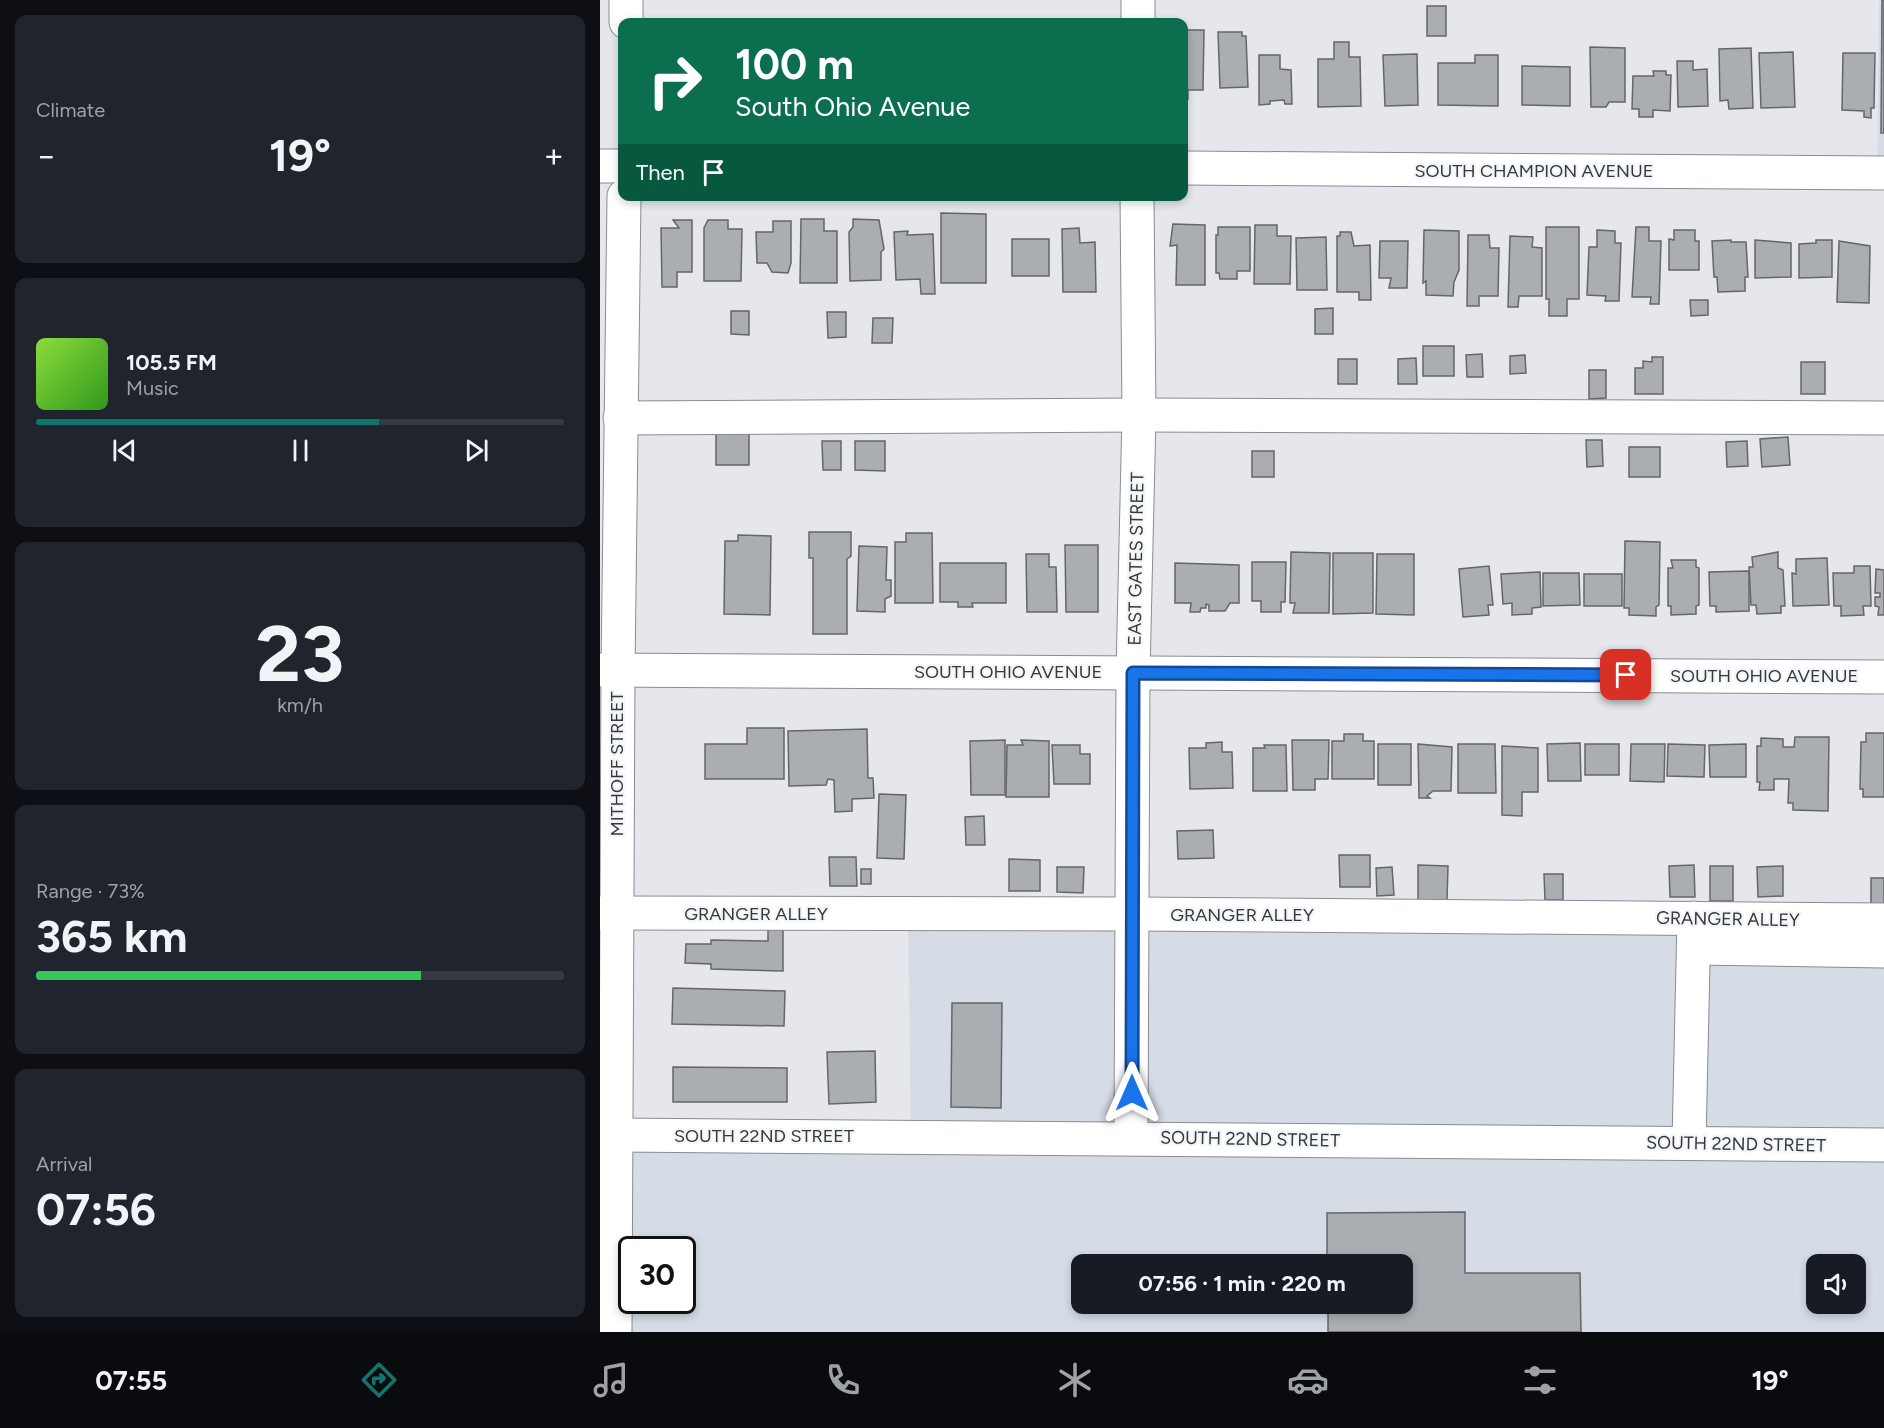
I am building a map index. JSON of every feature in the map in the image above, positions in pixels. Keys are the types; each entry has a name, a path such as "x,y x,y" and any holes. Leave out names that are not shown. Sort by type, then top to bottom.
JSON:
{"street":[{"path":"626,0 626,18"},
{"path":"1138,0 1138,18"},
{"path":"600,166 618,166"},
{"name":"SOUTH CHAMPION AVENUE","path":"1188,168 1884,173"},
{"name":"MITHOFF STREET","path":"615,1332 611,1147 609,670 620,418 624,201"},
{"name":"EAST GATES STREET","path":"1131,1137 1133,673 1139,415 1137,201"},
{"path":"620,418 1139,415 1884,418"},
{"name":"SOUTH OHIO AVENUE","path":"609,670 1884,677"},
{"name":"GRANGER ALLEY","path":"609,914 1133,914 1694,933 1884,920"},
{"path":"1689,1143 1694,933 1884,951"},
{"name":"SOUTH 22ND STREET","path":"611,1147 1131,1137 1884,1145"}],"shaded area":[{"path":"1879,0 1884,0 1884,176 1877,176"},
{"path":"908,910 1884,918 1884,1332 612,1332 617,1136 911,1139"}],"building":[{"path":"1882,0 1884,0 1884,133 1881,133"},
{"path":"1427,6 1446,6 1446,36 1427,36"},
{"path":"1188,30 1204,30 1203,90 1188,90"},
{"path":"1218,32 1242,32 1242,36 1246,36 1248,87 1220,88"},
{"path":"1334,42 1349,42 1349,57 1360,57 1361,106 1318,107 1318,59 1334,59"},
{"path":"1590,47 1625,48 1625,102 1609,102 1606,107 1591,107"},
{"path":"1751,48 1753,108 1729,109 1728,100 1720,101 1719,49"},
{"path":"1793,52 1795,107 1761,108 1759,53"},
{"path":"1843,53 1875,53 1874,108 1871,108 1871,118 1864,117 1864,111 1842,110"},
{"path":"1417,54 1418,105 1385,106 1383,55"},
{"path":"1259,55 1280,55 1280,69 1291,70 1292,104 1285,104 1284,100 1259,105"},
{"path":"1475,55 1498,55 1498,106 1438,105 1438,63 1475,63"},
{"path":"1677,61 1693,61 1693,70 1707,69 1708,106 1678,107"},
{"path":"1522,66 1570,67 1570,106 1522,105"},
{"path":"1653,71 1666,71 1666,75 1671,75 1670,111 1653,110 1653,117 1639,117 1639,109 1632,109 1633,76 1654,76"},
{"path":"941,213 986,214 986,283 941,283"},
{"path":"801,219 824,219 824,231 837,231 837,283 800,283"},
{"path":"853,219 879,220 884,249 881,252 881,280 850,281 849,232 853,227"},
{"path":"673,220 692,220 692,272 677,272 677,287 662,287 661,228 679,228"},
{"path":"708,220 728,220 728,229 742,229 741,281 704,281 704,228"},
{"path":"773,221 791,221 791,263 788,273 772,272 767,263 757,263 756,232 773,232"},
{"path":"1173,224 1205,225 1205,285 1176,285 1177,245 1170,246"},
{"path":"1255,225 1277,225 1277,236 1291,236 1290,284 1254,284"},
{"path":"1218,227 1250,227 1250,271 1237,271 1237,279 1220,279 1219,273 1216,273"},
{"path":"1546,227 1579,227 1579,299 1567,299 1567,316 1549,316 1549,299 1546,299"},
{"path":"1636,227 1649,227 1649,241 1661,241 1659,304 1650,304 1651,297 1632,297"},
{"path":"1079,228 1080,243 1095,242 1096,292 1063,292 1062,229"},
{"path":"1424,230 1459,231 1459,270 1454,282 1453,296 1426,295 1426,281 1423,283"},
{"path":"1597,230 1615,231 1615,243 1621,243 1619,301 1605,301 1606,296 1587,295 1589,247 1597,247"},
{"path":"1674,230 1695,230 1695,241 1699,241 1699,270 1669,270 1669,239 1674,240"},
{"path":"908,231 907,235 933,234 935,294 921,294 920,279 896,280 894,232"},
{"path":"1340,232 1351,232 1354,246 1370,245 1371,300 1359,300 1359,292 1337,292 1337,236 1340,236"},
{"path":"1468,235 1489,235 1490,248 1499,248 1498,296 1479,296 1479,306 1467,306"},
{"path":"1510,236 1533,237 1532,247 1542,248 1542,296 1519,296 1518,307 1508,307"},
{"path":"1326,237 1327,290 1297,290 1296,238"},
{"path":"1012,239 1049,239 1049,276 1012,276"},
{"path":"1731,240 1731,242 1746,242 1748,277 1745,277 1745,291 1718,292 1717,277 1714,277 1712,241"},
{"path":"1755,240 1791,243 1791,277 1755,278"},
{"path":"1816,240 1832,240 1832,277 1799,278 1799,244 1816,243"},
{"path":"1380,241 1408,241 1407,288 1389,288 1391,278 1379,278"},
{"path":"1839,241 1870,246 1869,303 1837,302"},
{"path":"1690,300 1708,300 1708,315 1691,316"},
{"path":"1333,308 1333,334 1315,334 1315,309"},
{"path":"731,311 749,311 749,335 731,334"},
{"path":"827,312 846,312 846,337 828,338"},
{"path":"873,318 893,318 892,343 872,343"},
{"path":"1423,346 1454,346 1454,376 1423,376"},
{"path":"1482,354 1483,377 1467,377 1466,355"},
{"path":"1525,355 1526,373 1510,374 1510,356"},
{"path":"1652,357 1663,357 1663,394 1635,394 1635,368 1643,368 1643,361 1652,362"},
{"path":"1416,358 1417,384 1398,384 1398,359"},
{"path":"1338,359 1357,359 1357,384 1338,384"},
{"path":"1801,362 1825,362 1825,394 1801,394"},
{"path":"1589,370 1606,370 1606,398 1589,399"},
{"path":"716,433 749,433 749,465 716,465"},
{"path":"1788,437 1790,465 1762,467 1760,439"},
{"path":"1586,440 1602,440 1603,466 1587,467"},
{"path":"822,441 841,441 841,470 823,470"},
{"path":"855,441 885,441 885,471 855,470"},
{"path":"1747,441 1748,466 1727,467 1726,442"},
{"path":"1629,447 1660,447 1660,477 1629,477"},
{"path":"1252,451 1274,451 1274,477 1252,477"},
{"path":"809,532 851,532 851,556 847,559 847,634 813,634 813,558 809,558"},
{"path":"906,533 932,533 933,603 895,603 895,542 906,542"},
{"path":"738,535 771,536 770,615 724,614 725,541 738,541"},
{"path":"1625,541 1660,542 1659,605 1656,607 1656,616 1629,615 1629,608 1624,608"},
{"path":"1065,545 1098,545 1098,612 1066,612"},
{"path":"859,546 887,547 886,580 891,580 891,596 885,599 885,612 857,611"},
{"path":"1291,552 1330,553 1329,613 1293,613 1295,603 1290,603"},
{"path":"1778,552 1778,568 1783,570 1785,606 1781,606 1781,613 1757,614 1756,605 1751,605 1749,567 1753,567 1752,557"},
{"path":"1333,553 1373,553 1373,613 1333,614"},
{"path":"1026,554 1049,554 1049,567 1056,567 1057,612 1027,612"},
{"path":"1377,554 1414,554 1414,615 1376,614"},
{"path":"1827,558 1829,605 1793,606 1792,573 1796,574 1796,559"},
{"path":"1671,560 1696,560 1696,567 1699,568 1699,605 1696,606 1696,614 1671,615 1671,606 1668,606 1668,568 1673,568"},
{"path":"1252,562 1286,562 1285,602 1281,602 1281,612 1261,612 1261,601 1252,601"},
{"path":"940,563 1006,563 1006,603 972,603 973,607 958,607 958,602 940,602"},
{"path":"1175,563 1239,565 1239,603 1230,603 1225,611 1209,611 1209,605 1206,604 1206,608 1201,608 1200,612 1190,612 1191,603 1175,603"},
{"path":"1489,566 1493,605 1488,605 1489,615 1463,617 1459,569"},
{"path":"1854,566 1870,566 1871,606 1863,606 1864,615 1841,616 1841,606 1834,606 1833,573 1854,573"},
{"path":"1876,569 1884,570 1884,615 1878,615 1879,607 1875,606 1875,597 1880,597 1880,593 1875,593"},
{"path":"1749,571 1749,611 1716,612 1716,606 1710,606 1709,572"},
{"path":"1540,572 1541,607 1532,608 1532,614 1512,615 1512,603 1503,604 1501,574"},
{"path":"1543,573 1579,573 1580,605 1543,606"},
{"path":"1584,574 1622,574 1622,606 1584,606"},
{"path":"747,728 784,728 784,779 705,779 705,744 747,744"},
{"path":"867,729 868,778 873,778 874,798 852,799 852,811 835,812 834,780 828,779 826,785 789,786 788,731"},
{"path":"1866,733 1884,733 1884,797 1863,797 1863,789 1860,789 1861,742 1866,742"},
{"path":"1344,734 1363,734 1363,741 1374,741 1374,779 1332,779 1332,741 1344,741"},
{"path":"1795,737 1829,737 1828,811 1793,810 1793,803 1788,803 1789,779 1774,779 1774,790 1759,790 1757,746 1761,746 1761,738 1783,739 1783,747 1794,747"},
{"path":"1005,740 1005,795 971,795 970,741"},
{"path":"1021,740 1049,741 1049,797 1006,797 1007,745 1023,745"},
{"path":"1292,740 1329,740 1328,779 1315,779 1315,790 1293,790"},
{"path":"1222,742 1222,752 1232,752 1233,788 1190,789 1189,748 1206,748 1206,743"},
{"path":"1580,743 1581,781 1548,781 1547,744"},
{"path":"1378,744 1411,744 1411,785 1378,785"},
{"path":"1418,744 1452,747 1451,791 1433,791 1427,796 1430,798 1419,798"},
{"path":"1458,744 1495,744 1496,793 1458,793"},
{"path":"1585,744 1619,744 1619,775 1585,775"},
{"path":"1631,744 1665,744 1664,782 1630,781"},
{"path":"1668,744 1705,745 1704,777 1667,776"},
{"path":"1746,744 1746,777 1710,777 1709,745"},
{"path":"1052,745 1080,745 1080,754 1090,754 1090,784 1054,784"},
{"path":"1264,745 1286,745 1287,791 1253,791 1253,748 1265,748"},
{"path":"1502,746 1538,748 1538,792 1522,792 1522,816 1502,815"},
{"path":"879,794 906,795 904,859 877,858"},
{"path":"984,816 985,845 966,845 965,817"},
{"path":"1213,830 1214,858 1178,859 1177,831"},
{"path":"1339,855 1370,855 1370,887 1340,887"},
{"path":"829,857 856,857 857,886 830,886"},
{"path":"1009,859 1040,860 1040,891 1009,891"},
{"path":"1418,865 1448,866 1447,900 1418,900"},
{"path":"1694,865 1695,897 1670,897 1669,866"},
{"path":"1710,866 1733,866 1733,901 1710,901"},
{"path":"1783,866 1783,896 1758,897 1757,867"},
{"path":"1057,867 1084,867 1083,893 1057,892"},
{"path":"1392,867 1394,895 1377,896 1376,868"},
{"path":"861,869 871,869 871,884 861,884"},
{"path":"1544,874 1563,874 1563,900 1545,900"},
{"path":"1871,878 1884,878 1884,908 1871,907"},
{"path":"768,927 783,928 783,971 711,969 711,964 685,963 686,944 711,944 711,940 768,941"},
{"path":"673,988 785,991 784,1026 672,1024"},
{"path":"952,1003 1002,1003 1001,1108 951,1107"},
{"path":"875,1051 876,1102 829,1104 827,1052"},
{"path":"673,1067 787,1068 787,1102 673,1102"},
{"path":"1465,1212 1465,1273 1580,1273 1581,1332 1328,1332 1328,1314 1413,1314 1413,1254 1327,1254 1327,1213"}],"route":[{"path":"1132,1093 1133,673 1626,675"}]}
